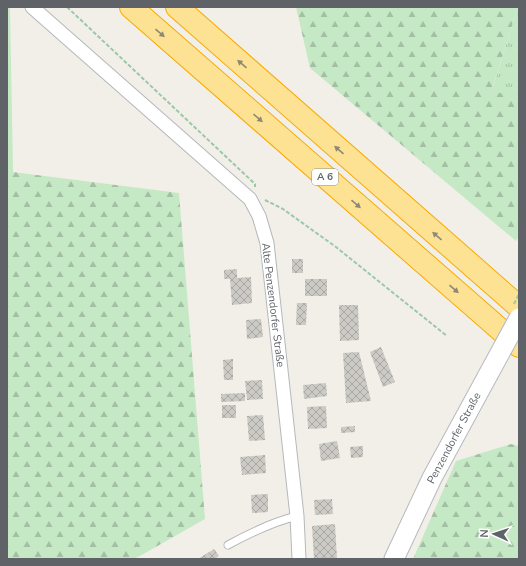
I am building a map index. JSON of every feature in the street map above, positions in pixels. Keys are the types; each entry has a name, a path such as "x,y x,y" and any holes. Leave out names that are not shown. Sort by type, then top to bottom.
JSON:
{"highway":[{"name":"A 6","path":"131,7 519,346"},
{"name":"A 6","path":"177,7 519,307"}],"main road":[{"name":"Penzendorfer Straße","path":"394,559 432,478 519,318"}],"street":[{"name":"Alte Penzendorfer Straße","path":"32,7 250,199 259,216 267,243 297,516 299,559"}],"lane":[{"path":"228,545 279,520 297,516"}],"path":[{"path":"67,7 255,184 250,199 264,200 284,209 336,247 447,336"}],"green space":[{"path":"7,7 10,7 13,172 179,193 205,519 132,559 7,559"},
{"path":"296,7 518,7 492,89 519,102 519,236 516,241 310,68"},
{"path":"519,7 519,102 492,90"},
{"path":"511,444 519,446 519,559 413,559 456,461"}],"building":[{"path":"292,259 303,259 303,273 292,273"},
{"path":"237,269 237,278 251,277 252,303 232,305 230,279 224,279 224,270"},
{"path":"305,279 327,279 327,296 305,296"},
{"path":"297,303 307,303 306,325 296,325"},
{"path":"339,305 358,305 359,340 340,341"},
{"path":"261,319 263,337 247,339 246,320"},
{"path":"381,347 395,382 383,387 370,352"},
{"path":"359,352 371,401 346,403 343,353"},
{"path":"233,359 233,380 224,380 223,360"},
{"path":"262,380 263,399 247,400 245,381"},
{"path":"326,383 327,396 304,399 303,385"},
{"path":"245,393 245,401 221,402 221,394"},
{"path":"222,405 236,405 236,418 222,418"},
{"path":"326,406 327,428 308,429 307,407"},
{"path":"263,415 265,440 249,441 247,416"},
{"path":"355,426 355,432 341,433 341,427"},
{"path":"337,441 340,458 321,461 319,444"},
{"path":"363,446 363,457 351,458 350,447"},
{"path":"265,455 266,473 242,475 240,457"},
{"path":"268,494 268,512 252,513 251,495"},
{"path":"332,499 333,514 315,515 314,500"},
{"path":"335,524 337,559 314,559 312,526"},
{"path":"214,549 219,556 215,559 198,559"}]}
